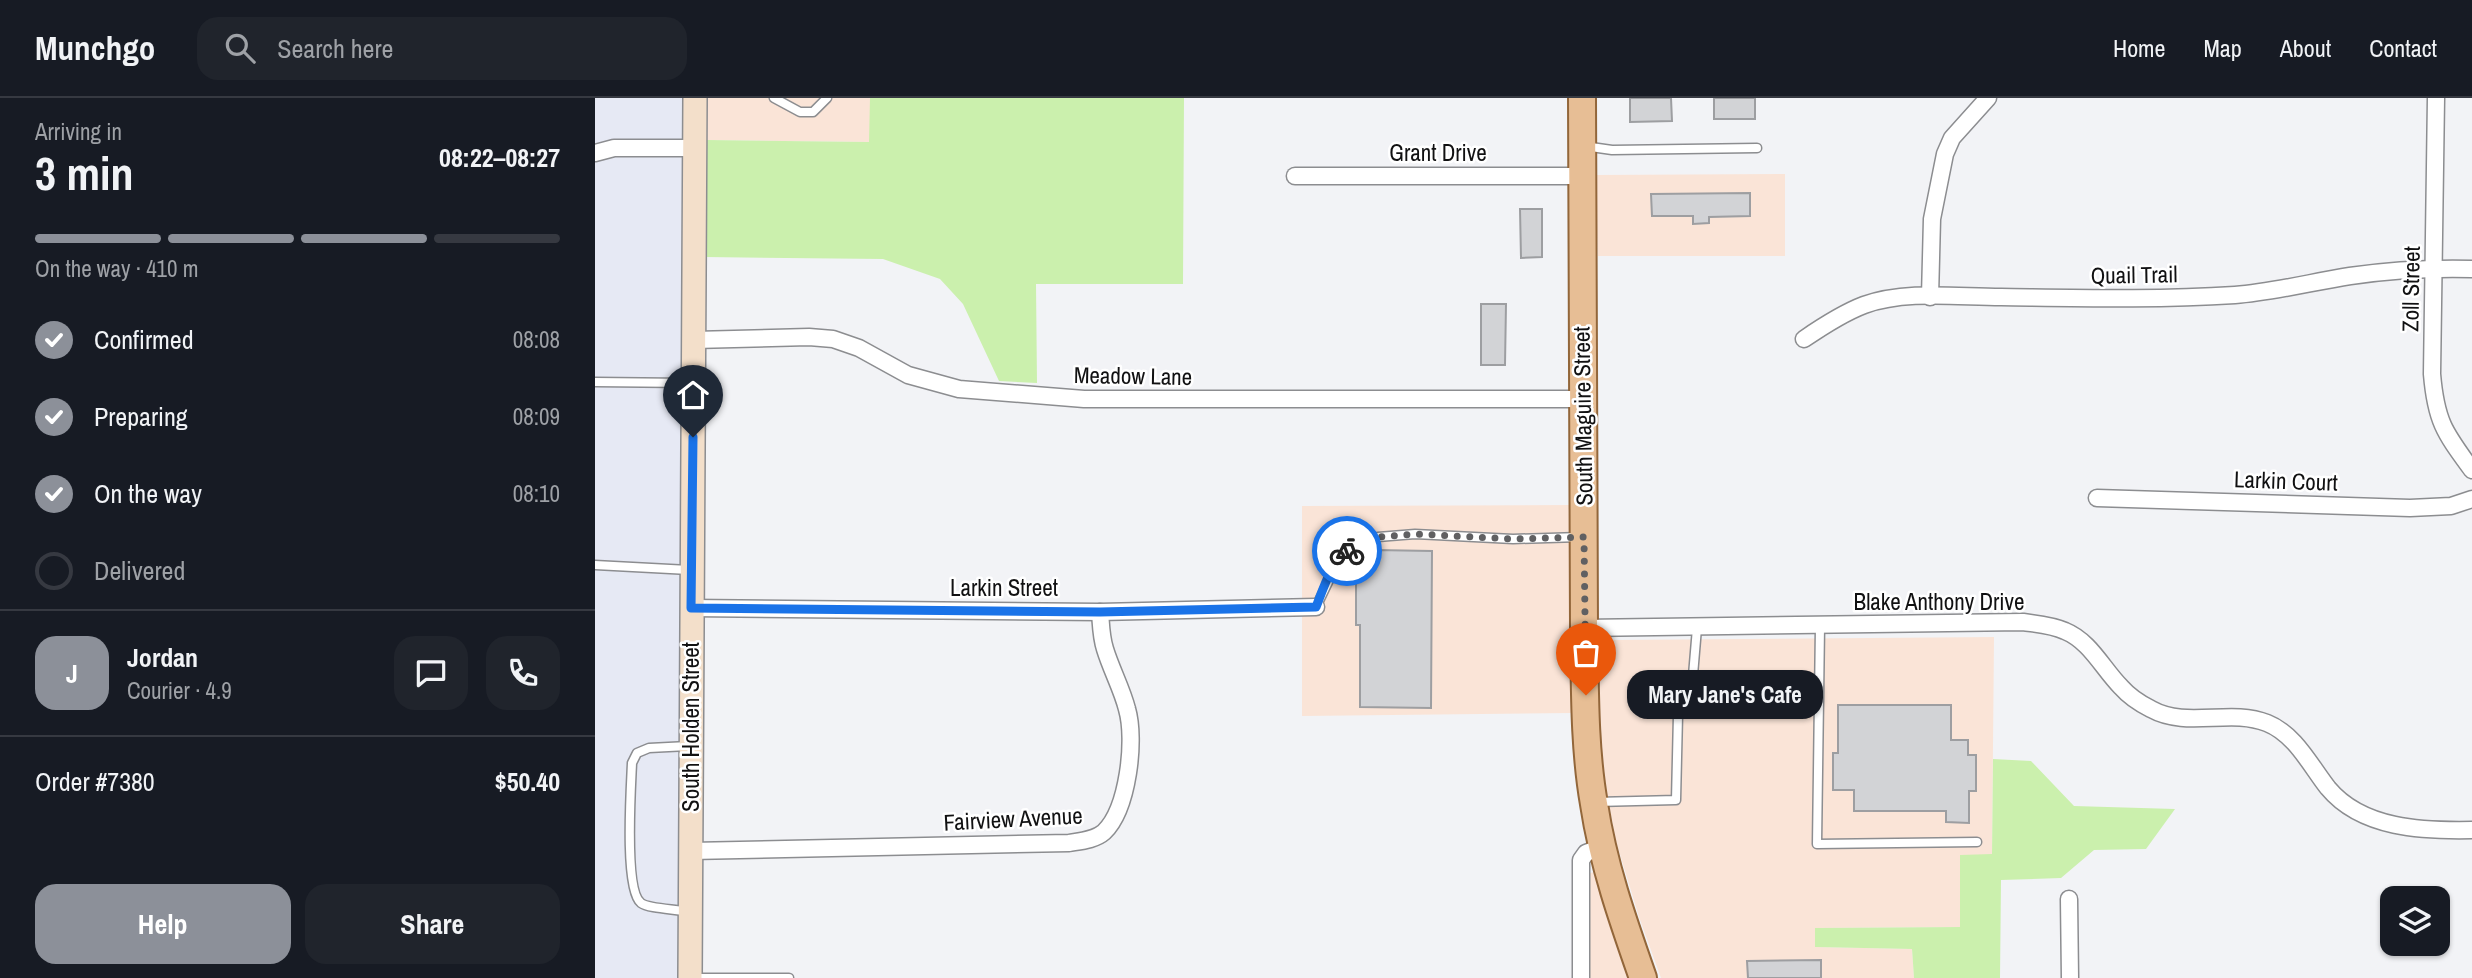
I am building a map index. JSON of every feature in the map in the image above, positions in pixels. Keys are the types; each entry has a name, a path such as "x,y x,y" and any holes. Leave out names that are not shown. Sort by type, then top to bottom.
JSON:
{"main road":[{"name":"South Holden Street","path":"692,978 691,608 696,98"},
{"name":"South Maguire Street","path":"1582,98 1586,714 1593,802 1602,847 1621,916 1643,978"}],"street":[{"path":"1930,297 1932,219 1945,154 1952,138 1988,98"},
{"name":"Zoll Street","path":"2436,98 2433,374 2437,414 2472,470"},
{"path":"595,153 614,148 695,148"},
{"name":"Grant Drive","path":"1295,176 1581,176"},
{"name":"Quail Trail","path":"1804,339 1835,319 1864,305 1891,299 2101,299 2234,295 2395,270 2472,269"},
{"name":"Meadow Lane","path":"694,340 809,337 833,339 859,348 908,374 960,389 1023,396 1084,399 1583,399"},
{"name":"Larkin Court","path":"2097,498 2410,508 2451,506 2472,499"},
{"name":"Larkin Street","path":"691,608 1100,612 1316,607"},
{"name":"Fairview Avenue","path":"691,851 1069,843 1088,840 1102,834 1112,824 1119,806 1129,764 1131,734 1128,710 1104,646 1100,612"},
{"name":"Blake Anthony Drive","path":"1584,628 2023,622 2067,631 2094,654 2122,688 2151,709 2182,718 2251,719 2267,723 2282,732 2297,745 2329,789 2355,810 2374,819 2413,828 2472,830"},
{"path":"1581,978 1581,860 1586,853 1602,847"},
{"path":"2070,899 2070,978"}],"lane":[{"path":"774,98 800,112 813,112 827,98"},
{"path":"1581,146 1612,150 1757,148"},
{"path":"595,382 694,383"},
{"path":"1316,607 1342,553 1378,537 1415,534 1513,539 1584,537"},
{"path":"595,565 692,570"},
{"path":"1820,626 1818,844 1977,842"},
{"path":"1593,802 1676,800 1678,715 1691,699 1697,628"},
{"path":"690,912 644,906 636,898 631,871 630,834 632,763 637,753 649,748 691,746"},
{"path":"692,978 789,978"}],"shaded area":[{"path":"595,98 695,98 688,978 595,978"},
{"path":"707,98 870,98 870,142 707,140"},
{"path":"1785,174 1785,256 1598,256 1595,175"},
{"path":"1572,505 1572,713 1302,716 1302,506"},
{"path":"1994,637 1992,855 1960,855 1960,927 1815,928 1816,947 1912,949 1914,978 1661,978 1615,838 1600,752 1596,655 1600,647 1607,641 1615,640"},
{"path":"1596,872 1630,978 1588,978 1589,873"}],"green space":[{"path":"870,98 1184,98 1183,284 1036,284 1037,383 999,381 963,304 940,279 883,259 705,257 707,140 869,142"},
{"path":"1993,759 2031,761 2074,806 2175,809 2146,849 2094,850 2061,878 2001,880 2000,978 1914,978 1912,949 1815,947 1815,928 1960,927 1960,855 1992,854"}],"building":[{"path":"1630,98 1671,98 1672,121 1630,122"},
{"path":"1714,98 1755,98 1755,119 1714,119"},
{"path":"1750,193 1750,216 1709,217 1709,223 1693,224 1693,216 1652,216 1651,194"},
{"path":"1520,209 1542,209 1542,257 1521,258"},
{"path":"1481,304 1506,304 1505,365 1481,365"},
{"path":"1375,550 1432,551 1431,708 1360,707 1360,625 1356,625 1356,557 1375,557"},
{"path":"1838,705 1951,705 1951,740 1968,740 1968,755 1976,755 1976,791 1969,791 1969,823 1946,822 1946,811 1854,811 1854,790 1833,790 1833,753 1838,753"},
{"path":"1821,960 1821,978 1748,978 1747,961"}],"way so far":[{"path":"1347,551 1378,537 1415,534 1513,539 1584,537 1586,695"}],"place":[{"name":"Mary Jane's Cafe","path":"1586,695"}],"route":[{"path":"693,437 691,608 1100,612 1316,607 1328,578 1342,553 1347,551"}]}
